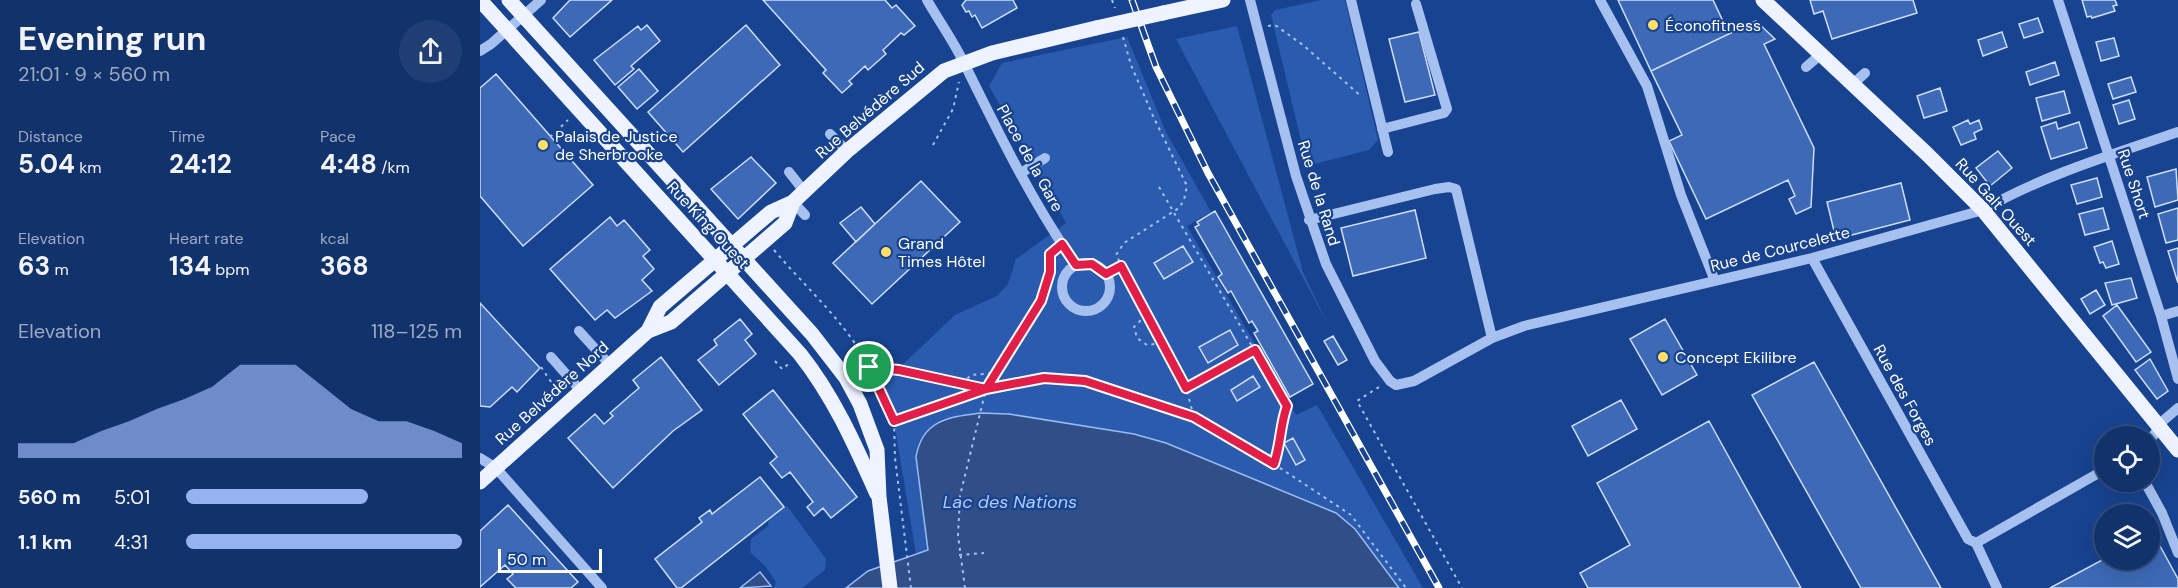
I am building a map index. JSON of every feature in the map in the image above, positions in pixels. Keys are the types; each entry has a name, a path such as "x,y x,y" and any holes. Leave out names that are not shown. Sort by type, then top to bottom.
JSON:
{"main road":[{"name":"Rue King Ouest","path":"480,0 727,273 823,384 879,497"},
{"name":"Rue King Ouest","path":"508,0 812,334 846,378 860,404 877,450 879,497 890,588"},
{"name":"Rue Belvédère Sud","path":"732,245 771,212 799,196 847,151 933,78 964,62 1096,28 1223,0"},
{"name":"Rue Galt Ouest","path":"1763,0 1983,210 2151,426"},
{"name":"Rue Belvédère Sud","path":"744,259 784,223 799,196"},
{"name":"Rue Belvédère Nord","path":"648,331 660,307 732,245"},
{"name":"Rue Belvédère Nord","path":"480,482 648,331 671,322 744,259"},
{"name":"Rue Galt Ouest","path":"2160,434 2177,446"}],"street":[{"path":"480,51 507,31 541,0"},
{"name":"Place de la Gare","path":"927,0 964,62 980,98 1022,173 1076,265"},
{"name":"Rue de la Rand","path":"1250,0 1309,220 1326,264 1375,361 1390,381"},
{"path":"1351,0 1388,152"},
{"path":"1600,0 1647,86 1681,195 1715,281"},
{"name":"Rue Short","path":"2058,0 2161,316 2178,379"},
{"path":"1382,129 1444,113 1447,109 1416,4"},
{"path":"1806,67 1820,55"},
{"path":"1852,85 1864,73"},
{"name":"Rue de Courcelette","path":"1390,381 1396,385 1414,381 1492,338 1524,326 1812,258 1983,210 2000,200 2109,156 2178,132"},
{"path":"830,134 847,151"},
{"path":"1022,173 1045,158"},
{"path":"789,172 805,215"},
{"path":"1309,220 1435,189 1449,187 1456,189 1492,338"},
{"name":"Rue des Forges","path":"1812,258 1968,539 1976,543 1997,588"},
{"path":"1092,264 1106,274 1110,289 1104,303 1090,311 1075,309 1064,298 1062,283 1069,270 1076,265 1092,264"},
{"path":"2161,316 2178,311"},
{"path":"579,332 610,365"},
{"path":"551,357 581,391"},
{"path":"2160,426 2178,408"},
{"path":"480,458 495,468 602,588"},
{"path":"1976,543 2094,476"},
{"path":"2150,492 2162,513 2178,553"}],"path":[{"path":"1112,0 1115,11"},
{"path":"1257,27 1275,25 1377,107"},
{"path":"1122,33 1131,65 1187,186 1184,200 1173,212 1118,248 1116,255 1186,388 1194,417"},
{"path":"933,145 953,109 964,62"},
{"path":"550,136 579,111"},
{"path":"1159,187 1287,406 1280,424 1281,443 1274,464"},
{"path":"765,240 842,327 869,367 894,421 895,458 911,588"},
{"path":"965,588 959,555 958,515 963,476 986,389 1041,301 1050,272 1050,254 1062,244"},
{"path":"1106,274 1121,266"},
{"path":"1146,315 1134,327 1137,338 1147,345 1162,343"},
{"path":"1186,388 1255,350"},
{"path":"541,367 549,376 550,382"},
{"path":"869,367 986,389"},
{"path":"962,384 971,375 994,373"},
{"path":"894,421 986,389 1022,381 1064,378 1085,381 1194,417 1274,464 1352,515 1406,588"},
{"path":"1390,381 1357,401 1462,588"},
{"path":"959,555 984,553"}],"shaded area":[{"path":"1322,0 1345,0 1378,140 1369,150 1307,166 1271,15 1275,10"},
{"path":"1237,26 1303,272 1328,325 1176,39"},
{"path":"1127,37 1166,132 1211,212 1187,226 1296,415 1317,405 1423,588 1399,588 1355,529 1336,513 1166,443 1134,434 1009,414 980,413 943,419 919,442 916,457 928,550 916,554 895,428 878,388 955,315 997,296 1008,284 1016,259 1066,223 989,86 1002,63"},
{"path":"783,506 788,507 826,559 825,570 802,588 774,588 776,582 765,566 750,552 751,539 768,526 769,518"}],"water":[{"name":"Lac des Nations","path":"980,413 1009,414 1134,434 1166,443 1336,513 1355,529 1399,588 846,588 868,571 928,550 916,457 919,445 924,435 939,423 958,416"},
{"path":"760,572 771,586 740,588"}],"building":[{"path":"570,0 612,0 570,37 553,18"},
{"path":"763,0 885,0 892,8 896,5 915,26 904,35 901,33 883,50 886,54 868,70 865,66 849,81 852,84 842,93 823,73 826,70"},
{"path":"966,0 1013,0 1017,8 982,28 975,15 972,17 962,5"},
{"path":"1618,0 1713,0 1729,34 1651,71"},
{"path":"1810,0 1913,0 1917,13 1832,39 1823,11 1814,14"},
{"path":"2082,0 2115,0 2117,5 2113,6 2115,11 2092,18 2087,17"},
{"path":"2038,18 2043,32 2024,38 2019,24"},
{"path":"1756,21 1775,39 1764,44 1814,148 1811,207 1796,214 1789,199 1795,196 1788,180 1706,219 1669,141 1682,135 1651,71"},
{"path":"647,25 660,41 631,66 634,69 615,85 594,60 638,26 641,30"},
{"path":"746,25 780,65 683,152 648,112"},
{"path":"1419,32 1435,95 1405,102 1389,39"},
{"path":"2002,32 2007,47 1983,56 1978,40"},
{"path":"2114,38 2119,56 2101,61 2096,42"},
{"path":"2055,62 2059,75 2030,85 2026,72"},
{"path":"639,69 658,91 637,109 618,87"},
{"path":"496,74 593,185 523,246 480,196 480,88"},
{"path":"2131,77 2136,92 2113,99 2108,84"},
{"path":"1940,88 1947,111 1924,118 1917,96"},
{"path":"2064,91 2070,113 2042,121 2036,98"},
{"path":"2129,100 2135,119 2119,124 2113,105"},
{"path":"1968,120 1970,124 1979,120 1982,129 1974,133 1976,139 1961,145 1953,127"},
{"path":"2056,122 2058,129 2079,122 2087,148 2051,159 2041,127"},
{"path":"1998,151 2012,168 1990,186 1976,168"},
{"path":"751,157 776,183 738,219 711,189"},
{"path":"2176,169 2178,200 2155,207 2147,177"},
{"path":"2097,178 2102,197 2077,204 2071,185"},
{"name":"Grand Times Hôtel","path":"921,181 960,222 872,304 833,263"},
{"path":"1901,183 1910,220 1836,239 1827,202"},
{"path":"861,207 875,224 856,242 840,223"},
{"path":"2103,208 2109,229 2085,235 2079,214"},
{"path":"2178,208 2178,240 2166,243 2158,214"},
{"path":"1415,210 1426,258 1353,276 1341,228"},
{"path":"1215,211 1313,384 1290,397 1254,333 1258,331 1252,321 1249,323 1231,291 1228,293 1218,277 1222,274 1195,227 1199,225 1197,222"},
{"path":"610,217 617,226 624,220 650,250 643,256 654,269 642,280 652,291 615,318 607,310 595,320 550,269"},
{"path":"2112,241 2119,264 2106,268 2103,262 2100,263 2094,247"},
{"path":"1183,246 1193,262 1164,279 1154,263"},
{"path":"2178,248 2178,283 2168,251"},
{"path":"2131,278 2137,298 2112,305 2105,283"},
{"path":"2096,290 2105,305 2090,314 2081,299"},
{"path":"480,303 540,368 517,392 512,387 490,407 480,406"},
{"path":"2117,305 2151,352 2136,362 2103,316"},
{"path":"740,319 752,334 745,340 756,354 719,385 698,360 717,345 714,340"},
{"name":"Concept Ekilibre","path":"1665,319 1697,375 1662,395 1630,339"},
{"path":"1230,330 1238,345 1208,363 1199,347"},
{"path":"1333,336 1347,360 1338,365 1324,341"},
{"path":"661,357 702,410 673,431 613,488 568,438 595,414 604,424 613,416 610,413 639,388 633,380"},
{"path":"2150,359 2168,391 2157,399 2135,370"},
{"path":"1814,362 1941,588 1861,588 1752,395"},
{"path":"1253,376 1260,387 1237,401 1231,390"},
{"path":"773,390 857,497 831,518 823,508 814,516 807,507 813,502 790,472 782,478 770,463 777,457 743,414"},
{"path":"1621,400 1637,429 1588,456 1572,426"},
{"path":"1709,421 1801,588 1588,588 1580,573 1630,545 1597,483"},
{"path":"1293,438 1305,460 1296,465 1284,443"},
{"path":"760,477 784,507 681,588 677,588 655,559 702,522 699,518 710,510 712,514"},
{"path":"508,505 578,582 571,588 516,588 507,579 513,574 505,565 480,587 480,531"},
{"path":"2160,546 2178,579 2178,588 2050,588 2094,564 2094,570 2160,570"}],"railway":[{"path":"1132,0 1156,67 1208,173 1439,588"}],"place":[{"name":"Éconofitness","path":"1653,25"},
{"name":"Palais de Justice de Sherbrooke","path":"543,145"},
{"name":"Grand Times Hôtel","path":"886,252"},
{"name":"Concept Ekilibre","path":"1663,357"}],"route":[{"path":"869,367 894,421 986,389 1041,301 1046,291 1050,272 1050,254 1062,244 1076,265 1092,264 1106,274 1121,266 1186,388 1255,350 1287,406 1280,424 1281,443 1274,464 1194,417 1085,381 1044,378 986,389 899,370 869,367"}]}
